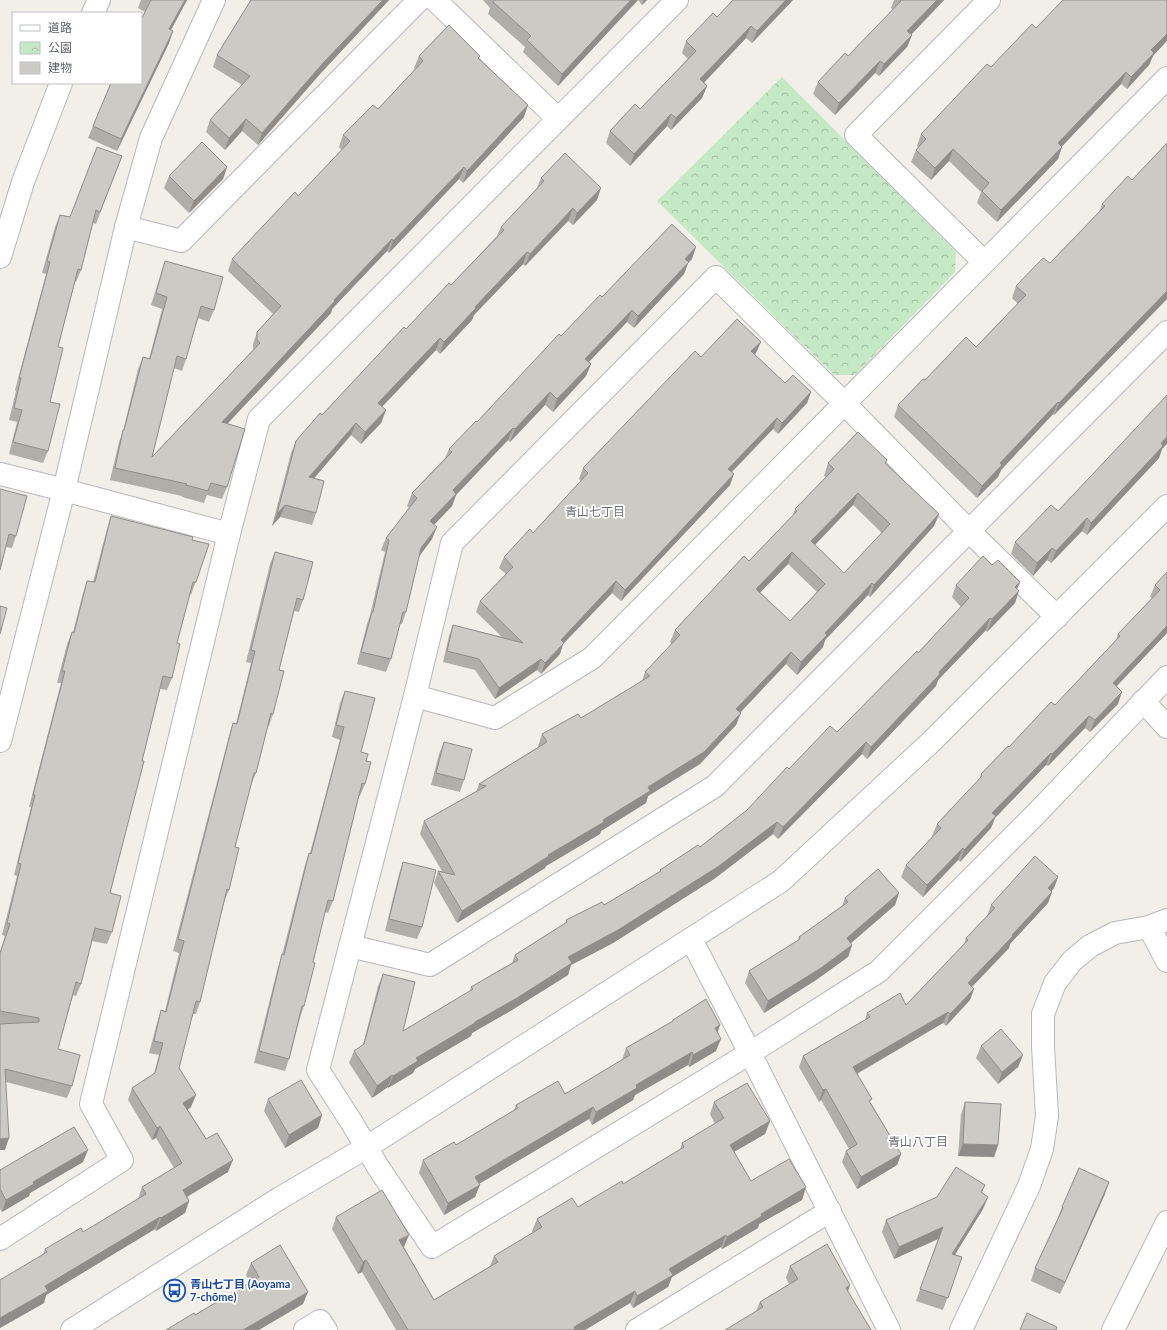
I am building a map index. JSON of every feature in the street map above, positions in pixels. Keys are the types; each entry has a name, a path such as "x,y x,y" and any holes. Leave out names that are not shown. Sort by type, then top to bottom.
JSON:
{"street":[{"path":"93,12 99,0"},
{"path":"0,741 64,490 126,227 151,138 214,0"},
{"path":"126,227 181,241 419,0"},
{"path":"435,0 558,119"},
{"path":"0,1239 122,1160 91,1104 229,534 259,418 677,0"},
{"path":"984,262 856,135 989,0"},
{"path":"415,696 495,718 592,658 1167,78"},
{"path":"0,252 23,182 60,84"},
{"path":"1057,617 969,531 844,403 716,277 452,543 415,696 318,1070 378,1167 432,1247 750,1053 880,971 1034,816 1143,701 1167,678"},
{"path":"350,946 430,965 715,786 1167,332"},
{"path":"0,474 229,534"},
{"path":"72,1330 280,1198 367,1147 781,881 931,742 1167,506"},
{"path":"1143,701 1167,727"},
{"path":"961,1330 1029,1186 1042,1149 1047,1116 1043,1046 1043,1014 1055,983 1072,961 1090,946 1115,933 1158,924 1167,961"},
{"path":"691,939 890,1330"},
{"path":"637,1330 830,1210"},
{"path":"1113,1330 1167,1222"},
{"path":"305,1330 320,1321 326,1330"}],"green space":[{"path":"782,77 956,252 955,272 855,375 834,375 657,201"}],"building":[{"path":"151,0 185,0 169,29 173,31 121,139 93,126 111,84 142,84 142,18"},
{"path":"251,0 383,0 324,62 262,133 246,119 229,138 210,120 250,76 217,55"},
{"path":"494,0 631,0 562,74 527,40 531,36 493,2"},
{"path":"733,0 786,0 757,31 751,26 700,79 707,86 676,118 671,114 634,154 610,131 635,104 640,109 696,51 686,41 713,13 717,17"},
{"path":"900,0 937,0 907,31 912,35 884,64 880,61 839,103 818,82 845,53 848,56 901,1"},
{"path":"1063,0 1167,0 1167,34 1151,50 1154,53 1131,77 1126,72 1058,143 1062,147 1001,210 982,191 989,183 953,149 935,168 916,150 926,139 921,134 987,64 991,67 1032,24 1036,28"},
{"path":"449,25 480,56 478,58 528,105 467,171 464,167 393,241 392,239 222,422 245,429 227,487 211,483 208,491 186,485 187,484 115,468 123,430 143,357 150,359 167,297 156,293 165,261 223,277 214,310 201,306 186,359 177,356 152,457 260,343 257,340 257,332 281,306 232,259 295,192 298,196 350,141 343,135 373,105 378,109 423,61 419,56"},
{"path":"202,142 227,167 194,201 169,176"},
{"path":"1167,143 1167,291 1000,463 1002,465 982,486 898,405 923,379 925,380 966,337 976,347 1026,295 1016,286 1043,258 1050,263 1105,206 1102,204 1128,176 1132,180"},
{"path":"97,147 122,156 100,212 96,210 81,270 78,269 58,347 63,348 50,402 60,404 48,451 13,442 22,410 14,408 21,378 19,378 50,262 47,261 60,215 70,217"},
{"path":"565,153 601,188 577,213 573,208 530,254 527,252 444,342 440,338 378,403 386,410 365,432 356,423 309,477 324,481 316,513 285,505 277,514 296,441 320,413 322,415 404,327 406,329 449,283 451,285 504,230 501,227 544,181 541,178"},
{"path":"672,224 696,247 685,259 689,262 638,316 632,310 585,359 591,364 557,399 550,392 453,490 456,494 430,521 437,527 421,548 406,612 403,612 391,659 361,652 373,612 389,540 386,538 417,498 412,493 452,452 449,449 476,421 477,422 559,334 561,336 600,295 602,297"},
{"path":"737,319 761,342 751,351 785,383 793,375 811,392 782,423 777,418 728,469 734,474 625,590 616,581 561,640 564,643 545,663 541,659 499,688 479,659 447,651 453,625 523,643 480,601 513,567 504,557 530,529 533,533 588,473 583,468 695,351 701,357"},
{"path":"1167,395 1167,437 1161,443 1163,446 1091,523 1087,518 1056,551 1052,548 1037,563 1015,542 1051,505 1058,511"},
{"path":"858,432 887,460 885,463 939,514 874,585 872,583 825,633 827,635 801,662 791,652 736,709 741,713 704,752 648,787 650,791 603,820 604,822 548,855 549,856 462,911 438,871 455,875 424,821 486,786 479,784 547,742 542,734 578,714 581,718 650,676 645,672 680,635 675,630 744,556 749,561 797,511 795,509 834,469 828,463","holes":["858,493 890,524 844,573 811,541","792,552 825,584 790,621 756,589"]},
{"path":"0,489 27,496 16,536 9,534 0,570"},
{"path":"111,516 193,537 192,540 209,544 196,582 193,582 177,643 180,644 172,678 163,676 142,761 144,761 110,893 121,896 112,932 95,928 81,984 76,982 58,1049 80,1055 72,1086 5,1069 9,1138 0,1139 0,1024 39,1022 39,1018 0,1011 0,953 10,924 7,923 21,864 18,863 35,795 33,795 65,671 62,671 72,632 74,633 87,581 95,582"},
{"path":"275,552 313,562 303,600 297,598 279,670 284,671 273,714 271,713 256,773 254,773 235,847 239,848 229,890 227,889 200,1002 196,1001 179,1068 196,1095 183,1103 206,1139 217,1133 233,1160 183,1190 189,1201 45,1286 48,1291 0,1318 0,1280 47,1252 45,1249 81,1228 83,1232 146,1194 142,1187 182,1163 160,1126 157,1128 132,1088 155,1073 163,1043 154,1041 161,1010 166,1012 184,941 178,939 233,723 237,724 255,651 251,650"},
{"path":"983,556 992,565 998,560 1020,582 1015,587 1019,591 992,619 990,618 939,672 940,674 871,747 866,742 783,827 777,822 719,866 618,930 568,957 572,963 517,998 416,1058 418,1061 393,1076 392,1075 377,1086 354,1051 364,1044 383,974 415,982 403,1031 473,989 471,987 518,960 515,955 567,922 566,920 602,902 604,905 661,871 660,870 698,845 700,847 747,810 787,767 789,769 830,726 837,732 917,651 918,653 969,598 956,585"},
{"path":"1167,572 1167,626 1113,683 1122,692 1095,720 1089,716 1052,754 1051,753 992,813 996,816 964,850 963,848 927,885 906,865 941,828 937,824 1008,746 1009,747 1051,702 1055,705 1120,636 1118,634 1160,590 1155,585"},
{"path":"0,606 7,608 0,634"},
{"path":"345,691 375,698 361,752 368,754 366,761 371,762 365,784 362,783 333,901 328,900 313,962 315,963 304,1006 302,1006 289,1059 259,1051 282,954 284,955 309,853 311,854 344,727 336,725"},
{"path":"444,742 472,749 464,780 436,773"},
{"path":"1035,856 1058,877 1048,888 1052,892 968,983 974,989 950,1014 948,1012 853,1067 872,1099 869,1101 901,1154 861,1177 846,1151 857,1144 826,1089 823,1090 803,1056 870,1017 867,1013 900,993 906,1005 968,940 966,938 995,908 991,905"},
{"path":"403,862 436,870 422,927 389,919"},
{"path":"878,869 899,893 847,938 852,945 821,968 768,1001 749,971 800,939 799,937 848,902 845,898"},
{"path":"706,999 720,1025 715,1028 721,1039 693,1055 692,1052 636,1085 637,1088 596,1112 593,1107 475,1177 480,1185 448,1203 423,1160 454,1142 456,1145 518,1108 516,1105 558,1081 565,1094 630,1055 626,1048 673,1021"},
{"path":"1001,1029 1023,1055 1002,1072 981,1046"},
{"path":"301,1080 322,1115 289,1135 268,1099"},
{"path":"747,1083 770,1121 730,1145 751,1181 789,1159 806,1187 761,1214 762,1216 727,1237 726,1235 669,1269 673,1275 637,1296 635,1291 574,1327 575,1329 573,1330 408,1330 366,1260 363,1262 336,1217 382,1190 409,1235 399,1240 434,1300 498,1262 494,1256 542,1227 537,1219 572,1198 578,1207 622,1181 623,1184 684,1147 682,1143 724,1118 714,1102"},
{"path":"965,1102 1001,1104 998,1145 963,1144"},
{"path":"74,1127 88,1150 33,1182 34,1184 6,1200 0,1189 0,1170"},
{"path":"956,1167 985,1185 981,1192 988,1197 952,1254 962,1257 948,1298 920,1289 943,1227 899,1247 886,1220 937,1197"},
{"path":"1079,1168 1109,1182 1065,1282 1035,1268 1063,1208 1062,1207"},
{"path":"827,1244 850,1285 846,1288 871,1330 725,1330 763,1307 760,1302 798,1279 790,1266"},
{"path":"280,1245 308,1292 243,1330 166,1330 194,1313 195,1315 259,1277 251,1263"},
{"path":"1027,1313 1057,1327 1056,1330 1020,1330"}],"place":[{"name":"青山七丁目 (Aoyama 7-chōme)","path":"175,1290"}],"district":[{"name":"青山七丁目","path":"595,512"},
{"name":"青山八丁目","path":"918,1142"}]}
